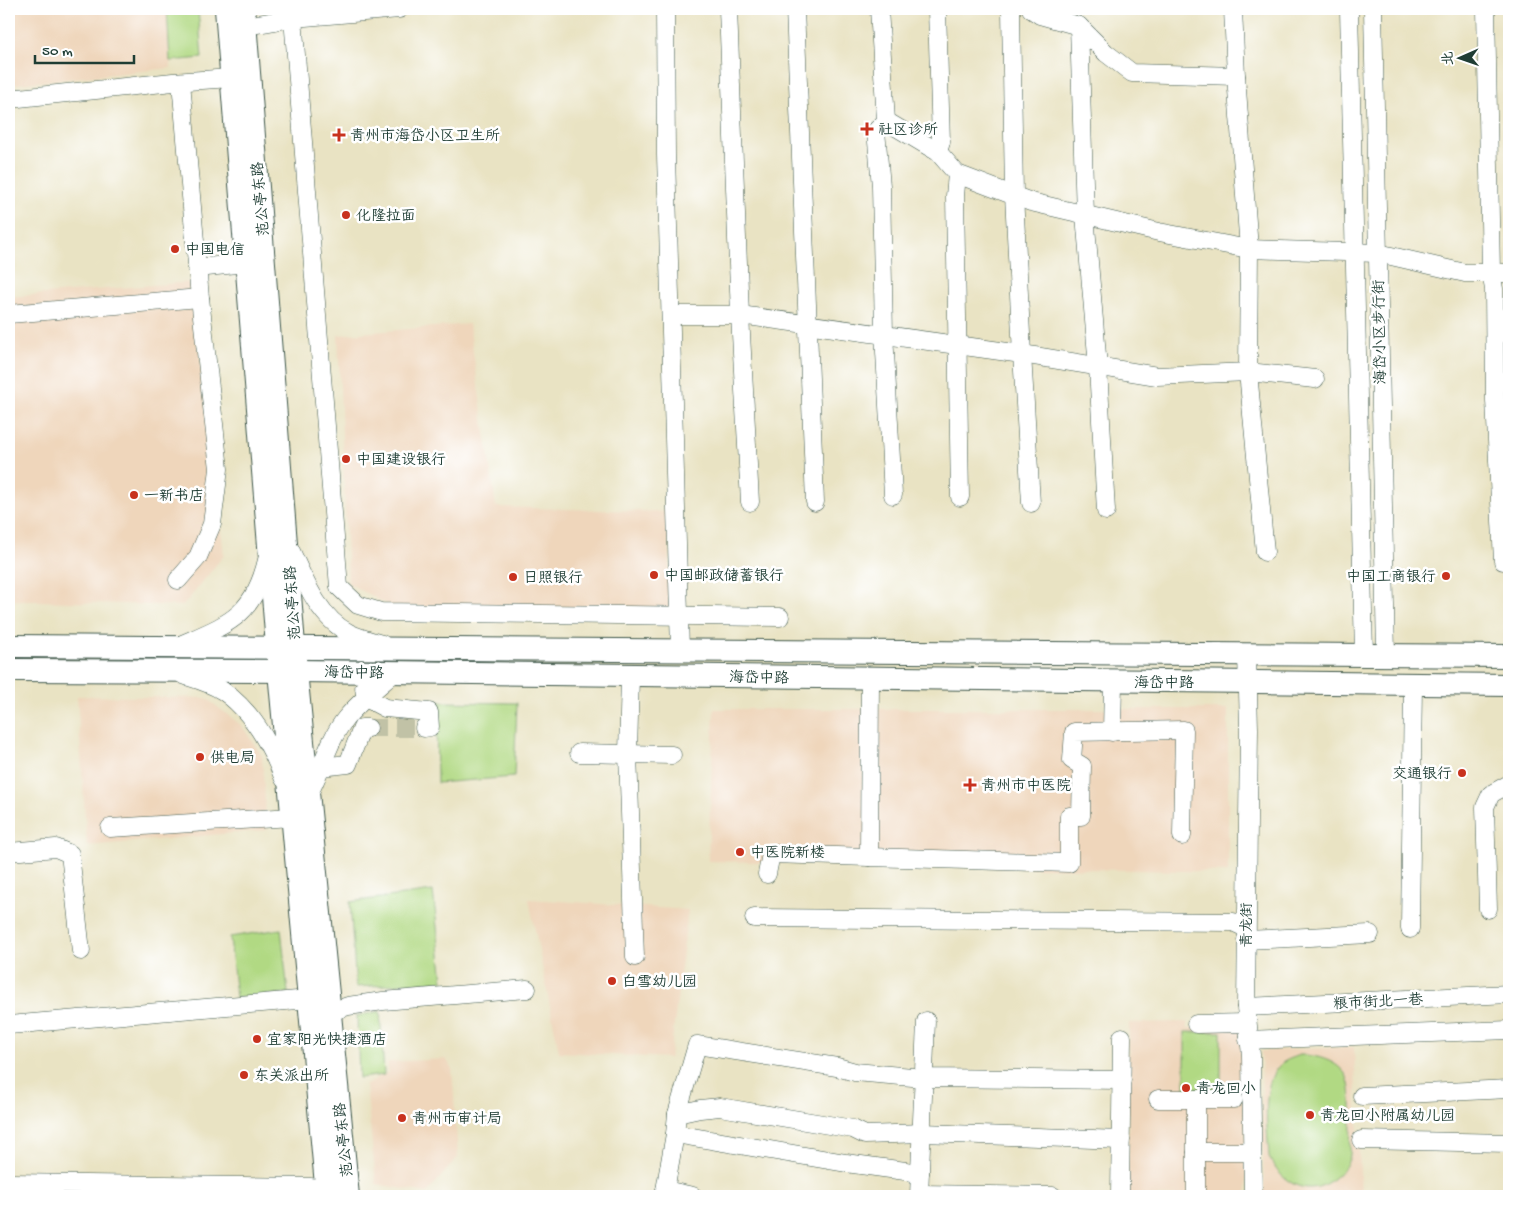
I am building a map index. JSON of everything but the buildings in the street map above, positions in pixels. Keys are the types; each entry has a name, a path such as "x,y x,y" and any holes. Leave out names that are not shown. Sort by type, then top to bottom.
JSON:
{"main road":[{"name":"范公亭东路","path":"226,9 246,263 278,547"},
{"name":"范公亭东路","path":"245,17 278,547 297,802 309,999 328,1196"},
{"name":"海岱中路","path":"9,646 1509,656"},
{"name":"海岱中路","path":"9,670 395,672 1113,682 1509,685"},
{"name":"范公亭东路","path":"288,671 314,768 297,802 330,1012 348,1196"}],"street":[{"path":"245,17 294,18 399,9"},
{"path":"665,9 666,155 680,650"},
{"path":"728,9 740,315 750,502"},
{"path":"795,9 815,502"},
{"path":"879,9 886,121 876,132 881,186 884,334 893,495"},
{"path":"937,9 941,142 938,152"},
{"path":"1011,9 1014,195 1031,503"},
{"path":"1032,9 1040,15 1079,26 1106,53 1132,73 1236,76"},
{"path":"1233,9 1236,76 1250,249 1248,372 1265,552"},
{"name":"海岱小区步行街","path":"1349,9 1354,251 1375,655"},
{"name":"海岱小区步行街","path":"1373,9 1378,253 1375,655"},
{"path":"1486,9 1491,273 1494,289 1502,397 1506,561"},
{"path":"294,18 316,318 339,586 358,605 381,612 780,617"},
{"path":"1079,26 1085,215 1098,367 1106,511"},
{"path":"9,99 231,78"},
{"path":"178,580 198,557 212,524 219,469 197,268 181,82"},
{"path":"886,121 938,152 956,174 1031,202 1159,232 1250,249 1378,253 1465,273 1509,273"},
{"path":"956,174 960,497"},
{"path":"197,268 246,263"},
{"path":"9,314 200,298"},
{"path":"671,315 740,315 1022,354 1157,376 1248,372 1315,379"},
{"path":"175,647 222,626 239,615 252,599 278,547 315,600 337,625 349,633 394,648"},
{"name":"青龙街","path":"1247,654 1249,729 1246,1015 1251,1055 1254,1196"},
{"path":"110,828 297,802 270,746 258,726 236,702 222,690 174,671"},
{"path":"362,672 366,698"},
{"path":"314,768 346,718 395,672"},
{"path":"630,675 628,754 635,957"},
{"path":"869,857 870,678"},
{"path":"1112,732 1113,682"},
{"path":"1410,929 1413,684"},
{"path":"366,698 385,708 429,712 430,728 424,728"},
{"path":"314,768 348,764 362,728 368,728"},
{"path":"767,874 771,854 1069,863 1069,816 1081,816 1082,766 1072,760 1074,732 1184,730 1182,836"},
{"path":"579,753 672,755"},
{"path":"1488,909 1485,807 1491,794 1509,784"},
{"path":"9,852 56,848 70,854 81,951"},
{"path":"754,918 1233,922 1246,934 1370,934"},
{"path":"330,1012 348,1006 383,1000 527,989"},
{"name":"粮市街北一巷","path":"1196,1024 1246,1015 1509,994"},
{"path":"9,1025 309,999"},
{"path":"926,1021 919,1195 1053,1196"},
{"path":"1248,1040 1509,1030"},
{"path":"1120,1196 1122,1037"},
{"path":"693,1196 664,1193 677,1114 697,1045 837,1067 855,1072 924,1078 1122,1080"},
{"path":"1362,1096 1509,1089"},
{"path":"1158,1099 1234,1099"},
{"path":"1196,1099 1196,1196"},
{"path":"677,1114 720,1107 853,1129 865,1135 922,1133 1121,1140"},
{"path":"675,1134 846,1163 920,1173"},
{"path":"1361,1140 1509,1143"},
{"path":"1196,1152 1252,1152"},
{"path":"9,1183 311,1187 328,1196"}],"shaded area":[{"path":"9,9 167,9 171,68 9,85"},
{"path":"191,282 224,555 183,606 9,600 9,297"},
{"path":"469,324 496,507 668,512 670,609 395,609 348,583 338,335"},
{"path":"77,696 206,698 242,726 262,756 267,830 87,846"},
{"name":"青州市中医院","path":"714,709 1228,709 1228,872 708,861"},
{"name":"白雪幼儿园","path":"529,899 688,910 670,1058 559,1052"},
{"name":"青龙回小","path":"1187,1022 1187,1028 1234,1027 1243,1034 1247,1196 1128,1196 1129,1023"},
{"name":"青龙回小附属幼儿园","path":"1354,1047 1361,1194 1325,1193 1321,1196 1264,1196 1261,1051"},
{"path":"446,1059 452,1068 458,1157 427,1193 376,1184 366,1085 388,1072 388,1062"}],"green space":[{"path":"167,9 198,9 202,58 170,61"},
{"path":"436,702 517,703 514,777 437,783"},
{"path":"433,891 443,981 356,987 350,902"},
{"path":"281,929 288,993 236,998 230,937"},
{"path":"380,1011 384,1075 359,1078 357,1016"},
{"path":"1185,1032 1221,1032 1221,1092 1185,1092"},
{"name":"青龙回小附属幼儿园","path":"1300,1055 1327,1060 1339,1067 1347,1077 1350,1093 1350,1155 1348,1162 1326,1184 1307,1188 1289,1181 1274,1167 1269,1157 1266,1109 1269,1085 1273,1074 1281,1064"}],"tunnel":[{"path":"368,728 424,728"}],"place":[{"name":"社区诊所","path":"867,129"},
{"name":"青州市海岱小区卫生所","path":"339,135"},
{"name":"化隆拉面","path":"346,215"},
{"name":"中国电信","path":"175,249"},
{"name":"中国建设银行","path":"346,459"},
{"name":"一新书店","path":"134,495"},
{"name":"中国邮政储蓄银行","path":"654,575"},
{"name":"中国工商银行","path":"1446,576"},
{"name":"日照银行","path":"513,577"},
{"name":"供电局","path":"200,757"},
{"name":"交通银行","path":"1462,773"},
{"name":"青州市中医院","path":"970,785"},
{"name":"中医院新楼","path":"740,852"},
{"name":"白雪幼儿园","path":"612,981"},
{"name":"宜家阳光快捷酒店","path":"257,1039"},
{"name":"东关派出所","path":"244,1075"},
{"name":"青龙回小","path":"1186,1088"},
{"name":"青龙回小附属幼儿园","path":"1310,1115"},
{"name":"青州市审计局","path":"402,1118"}]}
